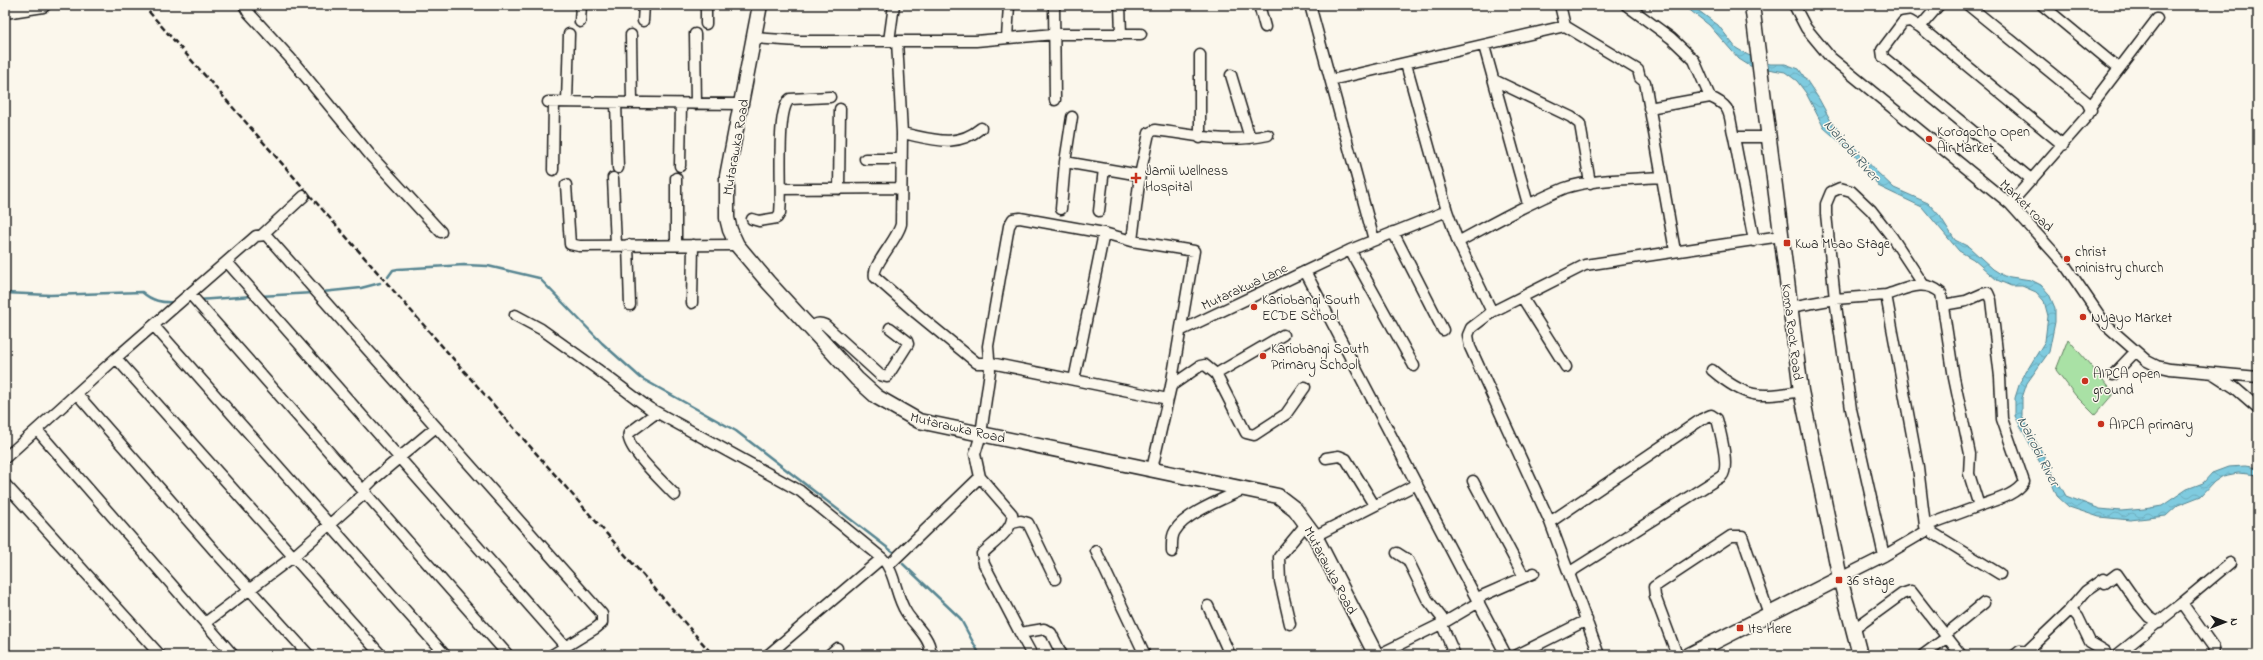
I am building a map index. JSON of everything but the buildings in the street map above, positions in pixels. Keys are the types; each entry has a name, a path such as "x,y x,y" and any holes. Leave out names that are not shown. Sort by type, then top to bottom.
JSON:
{"street":[{"path":"5,10 43,5"},
{"path":"244,5 248,12 291,59 371,156 441,232"},
{"path":"580,22 581,5"},
{"path":"643,21 644,5"},
{"path":"706,5 706,24"},
{"name":"Mutarawka Road","path":"760,5 726,190 729,224 737,245 857,379 877,397 893,408 919,421 1152,468 1278,496 1290,504 1307,523 1377,655"},
{"path":"894,5 893,42 902,134 899,231 875,268 875,277 977,363 991,363 1168,399"},
{"path":"1007,38 1010,5"},
{"path":"1054,5 1054,100"},
{"path":"1120,5 1121,34"},
{"path":"1259,5 1265,27"},
{"path":"1310,5 1374,240"},
{"path":"1560,5 1565,26"},
{"path":"1626,5 1671,38 1694,60 1710,97"},
{"name":"Koma Rock Road","path":"1752,5 1759,70 1801,391 1840,578 1860,655"},
{"name":"Market road","path":"1794,5 1806,28 1830,57 2010,204 2065,265 2106,325 2135,352 2157,366 2258,377"},
{"path":"1920,28 1939,5"},
{"path":"1968,5 2087,102 2090,107"},
{"path":"2042,5 2118,68"},
{"path":"2010,204 2088,115 2090,107 2118,68 2157,19"},
{"path":"2032,180 1883,57 1882,50 1903,22 1910,21 1920,28 2063,145"},
{"path":"1331,80 1406,64 1565,26 1638,70 1640,78 1645,82 1675,251"},
{"path":"567,102 568,34"},
{"path":"695,34 696,104"},
{"path":"754,38 798,41 893,42 976,41 1054,34 1141,34"},
{"path":"630,35 632,103"},
{"path":"1484,46 1528,204"},
{"path":"1200,55 1200,138"},
{"path":"1406,64 1447,211 1458,242 1492,312"},
{"path":"1231,75 1250,138"},
{"path":"1494,80 1571,117 1580,124 1590,183"},
{"path":"752,219 759,221 777,218 781,203 782,122 784,106 790,99 830,97"},
{"path":"1649,108 1710,97 1723,103 1729,111 1754,241"},
{"path":"552,170 551,102 742,104"},
{"path":"616,103 618,168"},
{"path":"680,166 681,104"},
{"path":"839,189 840,109"},
{"path":"1060,209 1072,117"},
{"path":"902,134 952,142 974,135 981,128"},
{"path":"1132,241 1140,175 1147,136 1152,131 1200,138 1227,140 1268,135"},
{"path":"1734,137 1768,137"},
{"path":"865,159 902,159"},
{"path":"1065,162 1140,175"},
{"path":"1099,211 1104,169"},
{"path":"1458,242 1528,204 1566,188 1590,183 1662,177"},
{"path":"613,178 616,246"},
{"path":"676,178 676,245"},
{"path":"566,185 570,244 580,246 737,245"},
{"path":"781,188 901,188"},
{"path":"1884,556 1851,409 1835,299 1826,204 1831,192 1840,188 1851,191 1871,210 1892,237 1923,284"},
{"path":"5,458 116,358 256,236 263,234 304,196"},
{"name":"Mutarakwa Lane","path":"1182,330 1306,273 1350,250 1447,211"},
{"path":"1012,523 1012,514 980,477 975,454 981,434 991,363 988,346 1009,226 1013,219 1020,218 1194,252 1182,330 1152,468"},
{"path":"1393,232 1443,330"},
{"path":"263,234 270,238 602,614 602,623 552,655"},
{"path":"1074,380 1104,234"},
{"path":"1599,655 1570,572 1550,522 1468,342 1468,335 1471,328 1492,312 1585,265 1781,236"},
{"path":"692,303 693,245"},
{"path":"628,246 630,305"},
{"path":"1350,250 1414,366"},
{"path":"226,262 566,647"},
{"path":"1306,273 1506,655"},
{"path":"1790,307 1835,299 1886,295 1923,284 1933,286 1941,293 1954,378 1970,454 1970,474 1979,506"},
{"path":"1689,655 1884,556 1927,528 2009,495 2024,482 2002,419 1997,348 1991,300 1988,293 1982,294 1966,302 1943,305"},
{"path":"190,294 508,655"},
{"path":"1886,295 1918,467 1927,528 2000,574"},
{"path":"1522,297 1566,367"},
{"path":"515,315 541,329 598,368 656,413 790,484 885,562 902,606 929,644 930,651 927,655"},
{"path":"810,328 820,323 825,325 880,376 888,377 908,344 907,341 890,328"},
{"path":"154,326 328,525 445,655"},
{"path":"1216,374 1283,335"},
{"path":"2113,374 2135,352"},
{"path":"116,358 381,655"},
{"path":"1171,386 1203,365 1216,374 1243,429 1249,435 1254,435 1282,418 1305,387"},
{"path":"1712,370 1729,384 1752,395 1776,395 1801,391"},
{"path":"2210,372 2235,388 2258,408"},
{"path":"77,394 308,655"},
{"path":"656,413 629,433 628,441 634,450 674,495"},
{"path":"1550,522 1702,419 1711,415 1717,419 1725,463 1725,470 1722,476 1570,572"},
{"path":"205,623 294,556 365,492 374,479 436,427"},
{"path":"37,430 233,655"},
{"path":"1326,458 1339,456 1346,459 1374,505"},
{"path":"768,655 885,562 980,477"},
{"path":"1473,481 1524,577"},
{"path":"5,484 160,655"},
{"path":"1315,536 1417,484"},
{"path":"1172,552 1173,535 1180,525 1188,518 1244,489"},
{"path":"1032,655 982,559 982,554 1012,523 1021,521 1028,523 1056,579"},
{"path":"1290,624 1280,581 1279,557 1307,523"},
{"path":"1677,655 1655,596 1654,587 1730,536 1742,536 1769,614"},
{"path":"1096,551 1145,655"},
{"path":"1397,553 1408,560 1427,599 1443,623 1456,655"},
{"path":"2117,655 2159,624 2230,563"},
{"path":"1377,655 1443,623 1478,600 1534,573"},
{"path":"2015,655 2020,651 2026,652 2086,591 2103,579 2105,583 2117,574 2145,613 2159,624"},
{"path":"1854,629 1908,591 1914,594 1961,655"},
{"path":"1923,655 1984,603"},
{"path":"2182,603 2214,648 2213,655"},
{"path":"1208,606 1230,655"},
{"path":"2070,608 2078,617 2090,642 2105,651 2106,655"},
{"path":"1517,655 1587,620"},
{"path":"1020,633 1044,629 1051,633 1062,655"}],"green space":[{"name":"AIPCA open ground","path":"2068,339 2114,393 2095,415 2076,396 2056,370"}],"water":[{"name":"Nairobi River","path":"1683,5 1691,5 1718,25 1736,48 1748,55 1770,64 1785,64 1799,69 1819,99 1832,123 1876,171 1894,188 1928,203 1940,216 1955,240 1969,247 1993,269 2004,276 2031,280 2041,285 2049,294 2055,308 2055,322 2049,352 2027,383 2022,398 2022,416 2066,496 2100,509 2121,511 2144,509 2162,506 2187,489 2203,483 2212,473 2228,467 2245,466 2258,468 2258,475 2238,473 2223,476 2214,482 2201,496 2178,505 2166,516 2130,520 2099,517 2069,507 2057,496 2049,476 2039,461 2015,416 2015,398 2020,382 2045,341 2048,316 2044,301 2036,292 2022,286 2011,286 1997,280 1973,259 1959,251 1922,207 1878,186 1869,170 1854,154 1824,128 1806,93 1797,81 1785,72 1750,66 1739,59 1709,25"}],"waterway":[{"path":"388,277 393,270 398,269 464,265 488,266 539,278 602,343 641,378 736,431 893,552"},
{"path":"322,292 361,288 380,283"},
{"path":"5,293 50,295 142,292 157,301 175,302"},
{"path":"260,296 313,293"},
{"path":"198,300 253,296"},
{"path":"903,564 960,618 980,655"}],"railway":[{"path":"143,5 713,655"}],"place":[{"name":"Korogocho Open Air Market","path":"1929,139"},
{"name":"Jamii Wellness Hospital","path":"1136,178"},
{"name":"Kwa Mbao Stage","path":"1787,243"},
{"name":"christ ministry church","path":"2067,259"},
{"name":"Kariobangi South ECDE School","path":"1254,307"},
{"name":"Nyayo Market","path":"2083,317"},
{"name":"Kariobangi South Primary School","path":"1263,356"},
{"name":"AIPCA open ground","path":"2085,381"},
{"name":"AIPCA primary","path":"2101,424"},
{"name":"36 stage","path":"1839,580"},
{"name":"Its Here","path":"1740,628"}]}
